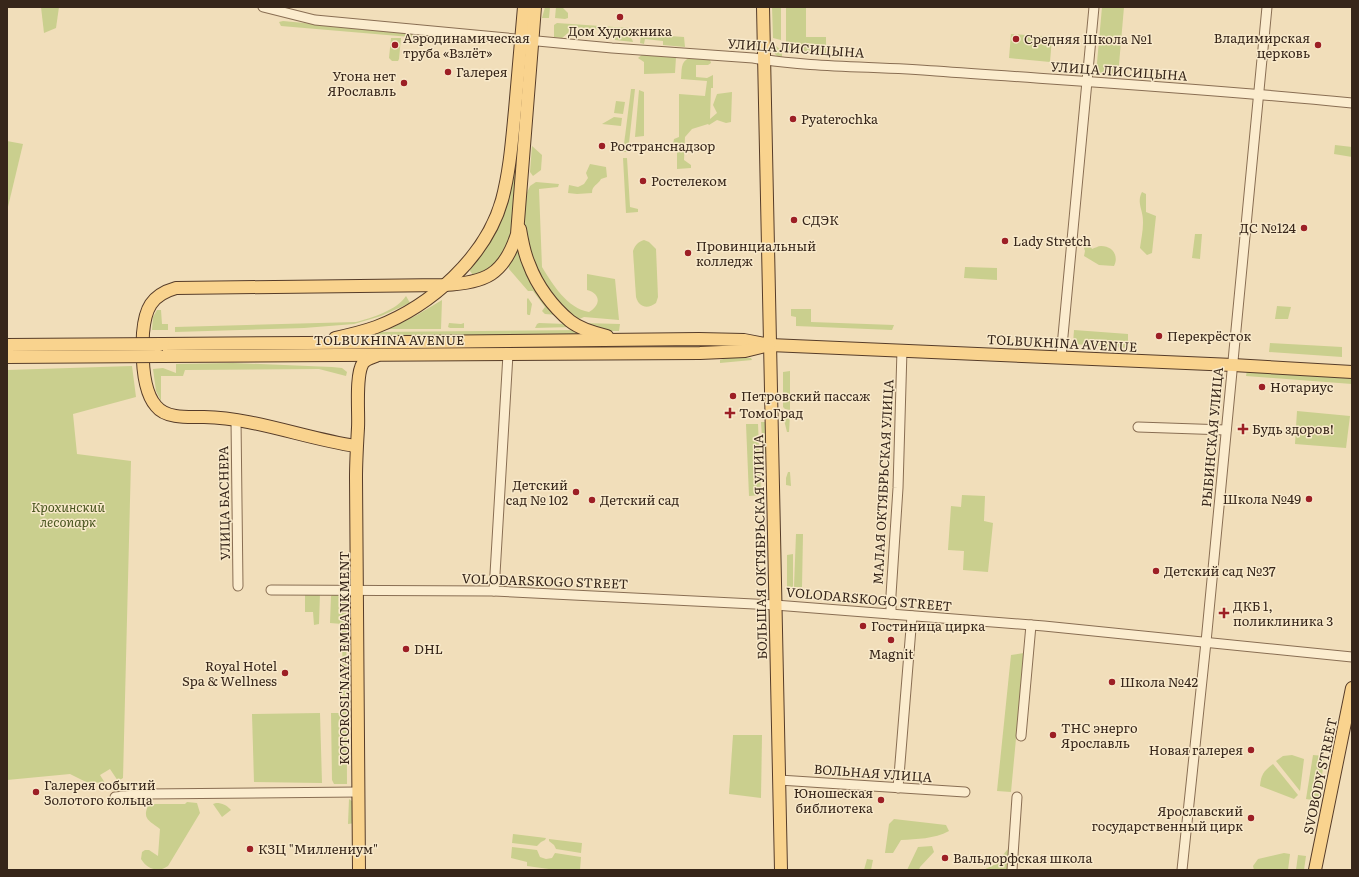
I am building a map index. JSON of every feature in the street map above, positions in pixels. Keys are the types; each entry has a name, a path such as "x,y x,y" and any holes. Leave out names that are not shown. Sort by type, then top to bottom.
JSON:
{"main road":[{"path":"356,446 236,420 163,413 149,396 143,366 142,342 147,311 153,301 160,294 176,288 444,285 468,283 494,273 506,259 517,234 527,40 524,7"},
{"path":"308,343 361,332 391,320 416,306 444,285 466,264 481,245 494,222 502,200 508,174 527,40 535,7"},
{"name":"БОЛЬШАЯ ОКТЯБРЬСКАЯ УЛИЦА","path":"763,7 781,870"},
{"path":"518,221 523,246 529,265 538,283 557,308 571,322 587,330 626,339"},
{"path":"466,264 469,278 478,280"},
{"path":"411,286 419,294 416,306"},
{"name":"TOLBUKHINA AVENUE","path":"7,345 626,339 744,340 770,345 1232,365 1352,372"},
{"name":"TOLBUKHINA AVENUE","path":"7,357 700,353 745,351 770,345"},
{"path":"330,354 349,360 357,370 358,381"},
{"path":"358,381 363,363 370,358 383,354"},
{"name":"KOTOROSL'NAYA EMBANKMENT","path":"358,381 358,428 356,446 359,870"},
{"name":"SVOBODY STREET","path":"1315,870 1352,688"},
{"name":"SVOBODY STREET","path":"1323,870 1352,727"}],"street":[{"name":"УЛИЦА ЛИСИЦЫНА","path":"264,7 314,20 784,63 900,68 1087,81 1352,103"},
{"path":"1061,358 1094,7"},
{"name":"РЫБИНСКАЯ УЛИЦА","path":"1182,870 1206,642 1267,7"},
{"name":"МАЛАЯ ОКТЯБРЬСКАЯ УЛИЦА","path":"891,614 890,595 898,488 902,350"},
{"path":"494,591 508,354"},
{"name":"УЛИЦА БАСНЕРА","path":"236,420 238,586"},
{"path":"1138,427 1226,430"},
{"name":"VOLODARSKOGO STREET","path":"271,590 494,591 775,605 1031,626 1352,657"},
{"path":"898,788 912,616"},
{"path":"1021,736 1031,626"},
{"name":"ВОЛЬНАЯ УЛИЦА","path":"779,780 965,792"},
{"path":"115,797 145,794 359,792"},
{"path":"1012,870 1016,798"}],"green space":[{"path":"41,7 59,7 56,28 44,33"},
{"path":"545,7 550,7 549,18 542,18"},
{"path":"556,7 562,7 568,13 568,18 555,18"},
{"path":"772,7 781,7 781,40 773,38"},
{"path":"786,7 806,7 806,37 826,37 826,53 786,50"},
{"path":"1102,7 1124,7 1118,76 1096,74"},
{"path":"283,21 420,34 422,38 281,26 279,22"},
{"path":"557,23 629,28 629,37 633,42 615,40 614,31 575,27 562,38 554,37 554,25"},
{"path":"641,34 684,37 685,47 663,45 663,41 645,39 644,44 640,43"},
{"path":"1011,34 1052,37 1050,62 1009,58"},
{"name":"Аэродинамическая труба «Взлёт»","path":"391,38 401,38 398,61 392,61 389,58"},
{"path":"526,46 511,241 491,271 473,275 470,271 470,267 507,202 513,181"},
{"path":"776,46 782,51 782,58 777,56 772,47"},
{"path":"643,54 676,57 675,73 644,74 644,62 638,58"},
{"path":"689,58 710,60 711,63 708,65 696,65 696,77 707,78 713,75 710,119 717,113 713,105 717,94 732,92 731,122 726,123 717,120 709,125 708,124 692,129 685,137 684,160 691,165 691,168 677,169 677,146 673,144 674,139 679,137 679,94 705,96 707,81 681,79 683,64"},
{"path":"631,89 635,89 628,152 623,152"},
{"path":"639,90 644,92 644,136 635,137"},
{"path":"616,101 625,102 623,114 614,113"},
{"path":"614,117 622,118 621,126 602,124"},
{"path":"7,141 23,144 7,211"},
{"path":"1335,145 1352,147 1352,157 1334,154"},
{"path":"532,146 542,155 541,170 533,176 530,172"},
{"path":"623,158 627,158 630,207 638,209 638,212 626,213"},
{"path":"590,164 606,167 607,177 601,179 593,188 592,193 568,193 569,185 578,187 584,184 588,178 586,173"},
{"path":"536,182 559,184 558,187 539,189 542,267 561,295 567,301 581,310 589,312 595,307 598,300 595,294 587,290 587,274 615,279 619,320 584,317 577,320 563,310 542,283 525,236 525,197 530,186"},
{"path":"1142,192 1146,194 1146,212 1156,216 1152,253 1147,255 1140,248 1143,226 1140,203 1140,196"},
{"path":"1195,234 1202,234 1200,259 1192,258"},
{"path":"644,240 649,242 656,249 658,297 656,303 647,307 639,303 636,297 633,251 637,244"},
{"path":"519,242 558,315 545,314 542,311 545,307 533,291 528,291 509,269 508,265"},
{"path":"1083,245 1090,245 1092,249 1105,246 1112,250 1116,259 1114,266 1099,265 1084,256 1085,251"},
{"path":"965,267 997,268 997,280 964,278"},
{"path":"406,296 410,303 381,316 354,324 304,328 175,332 175,327 356,322 376,316 390,309 402,301"},
{"path":"528,298 532,304 530,315 527,314"},
{"path":"442,300 441,329 389,329 417,315"},
{"path":"1277,306 1291,307 1288,319 1275,319"},
{"path":"791,309 811,309 811,322 894,325 892,330 796,326 796,317 791,316"},
{"path":"157,310 161,310 162,324 168,324 168,330 152,330 153,317"},
{"path":"449,323 464,323 464,328 450,328 448,327"},
{"path":"539,323 566,324 572,327 535,328"},
{"path":"583,323 620,324 619,331 610,331"},
{"path":"580,330 588,335 357,336 373,332"},
{"path":"1074,330 1128,334 1128,348 1073,344"},
{"path":"1270,343 1342,347 1342,357 1269,352"},
{"path":"727,358 751,358 752,360 720,363 720,360"},
{"path":"233,363 332,367 342,368 347,372 346,376 319,369 185,370 183,376 161,376 161,401 156,391 153,369 163,368 176,373 176,364"},
{"name":"Крохинский лесопарк","path":"132,366 136,397 73,414 77,454 131,461 123,778 118,781 110,769 100,775 105,783 86,782 70,774 7,780 7,370"},
{"path":"1247,370 1352,378 1352,384 1246,376"},
{"path":"790,371 790,410 783,407 783,372"},
{"path":"1297,411 1350,416 1346,448 1295,444"},
{"path":"790,415 789,432 787,432 784,418"},
{"path":"761,422 767,422 767,454 763,454"},
{"path":"746,424 758,424 761,495 749,496"},
{"path":"788,472 790,472 791,486 786,485"},
{"path":"962,495 985,496 984,521 993,523 988,572 963,570 964,551 948,550 951,506 961,507"},
{"path":"796,534 803,534 802,587 794,587"},
{"path":"793,554 793,590 787,590 787,555"},
{"path":"305,593 320,593 319,624 314,625 313,612 305,612"},
{"path":"346,593 347,784 334,784 332,780 331,713 343,713 342,624 330,623 331,596 334,594"},
{"path":"1024,653 1011,792 997,791 1011,655"},
{"path":"320,713 322,783 254,782 252,714"},
{"path":"733,735 762,735 761,798 729,794"},
{"path":"1292,755 1304,759 1300,791 1276,761 1283,756"},
{"path":"1313,755 1325,756 1318,801 1306,799"},
{"path":"1273,764 1298,795 1294,799 1260,786 1261,778 1267,769"},
{"path":"349,799 353,802 355,823 348,824"},
{"path":"187,802 197,803 200,813 168,866 160,869 153,869 146,865 141,859 142,852 149,850 158,856 160,829 150,822 146,816 149,804 185,804"},
{"path":"221,803 231,810 222,817 213,804"},
{"path":"894,819 946,825 949,831 931,837 901,840 893,853 885,853 889,824"},
{"path":"513,834 546,838 537,846 512,843"},
{"path":"549,839 582,843 581,853 556,849"},
{"path":"932,846 934,852 919,870 907,870 918,847"},
{"path":"512,847 537,850 540,857 546,859 552,858 555,853 581,857 580,870 556,870 527,866 527,862 511,858"},
{"path":"1011,847 1010,870 983,870 996,864"},
{"path":"1284,853 1290,854 1288,870 1254,870 1253,866 1258,859"},
{"path":"1298,855 1306,856 1304,870 1296,870"},
{"path":"867,859 873,860 871,870 864,870"}],"place":[{"name":"Дом Художника","path":"620,17"},
{"name":"Средняя Школа №1","path":"1016,39"},
{"name":"Аэродинамическая труба «Взлёт»","path":"395,45"},
{"name":"Владимирская церковь","path":"1318,45"},
{"name":"Галерея","path":"448,72"},
{"name":"Угона нет ЯРославль","path":"404,83"},
{"name":"Pyaterochka","path":"793,119"},
{"name":"Ространснадзор","path":"602,146"},
{"name":"Ростелеком","path":"643,181"},
{"name":"СДЭК","path":"794,220"},
{"name":"ДС №124","path":"1304,228"},
{"name":"Lady Stretch","path":"1005,241"},
{"name":"Провинциальный колледж","path":"688,253"},
{"name":"Перекрёсток","path":"1159,336"},
{"name":"Нотариус","path":"1262,387"},
{"name":"Петровский пассаж","path":"733,396"},
{"name":"ТомоГрад","path":"730,413"},
{"name":"Будь здоров!","path":"1243,429"},
{"name":"Детский сад № 102","path":"576,492"},
{"name":"Школа №49","path":"1309,499"},
{"name":"Детский сад","path":"592,500"},
{"name":"Детский сад №37","path":"1156,571"},
{"name":"ДКБ 1, поликлиника 3","path":"1224,613"},
{"name":"Гостиница цирка","path":"863,626"},
{"name":"Magnit","path":"891,640"},
{"name":"DHL","path":"406,649"},
{"name":"Royal Hotel Spa & Wеllness","path":"285,673"},
{"name":"Школа №42","path":"1112,682"},
{"name":"ТНС энерго Ярославль","path":"1053,735"},
{"name":"Новая галерея","path":"1251,750"},
{"name":"Галерея событий Золотого кольца","path":"36,792"},
{"name":"Юношеская библиотека","path":"881,800"},
{"name":"Ярославский государственный цирк","path":"1251,818"},
{"name":"КЗЦ \"Миллениум\"","path":"250,849"},
{"name":"Вальдорфская школа","path":"945,858"}]}
